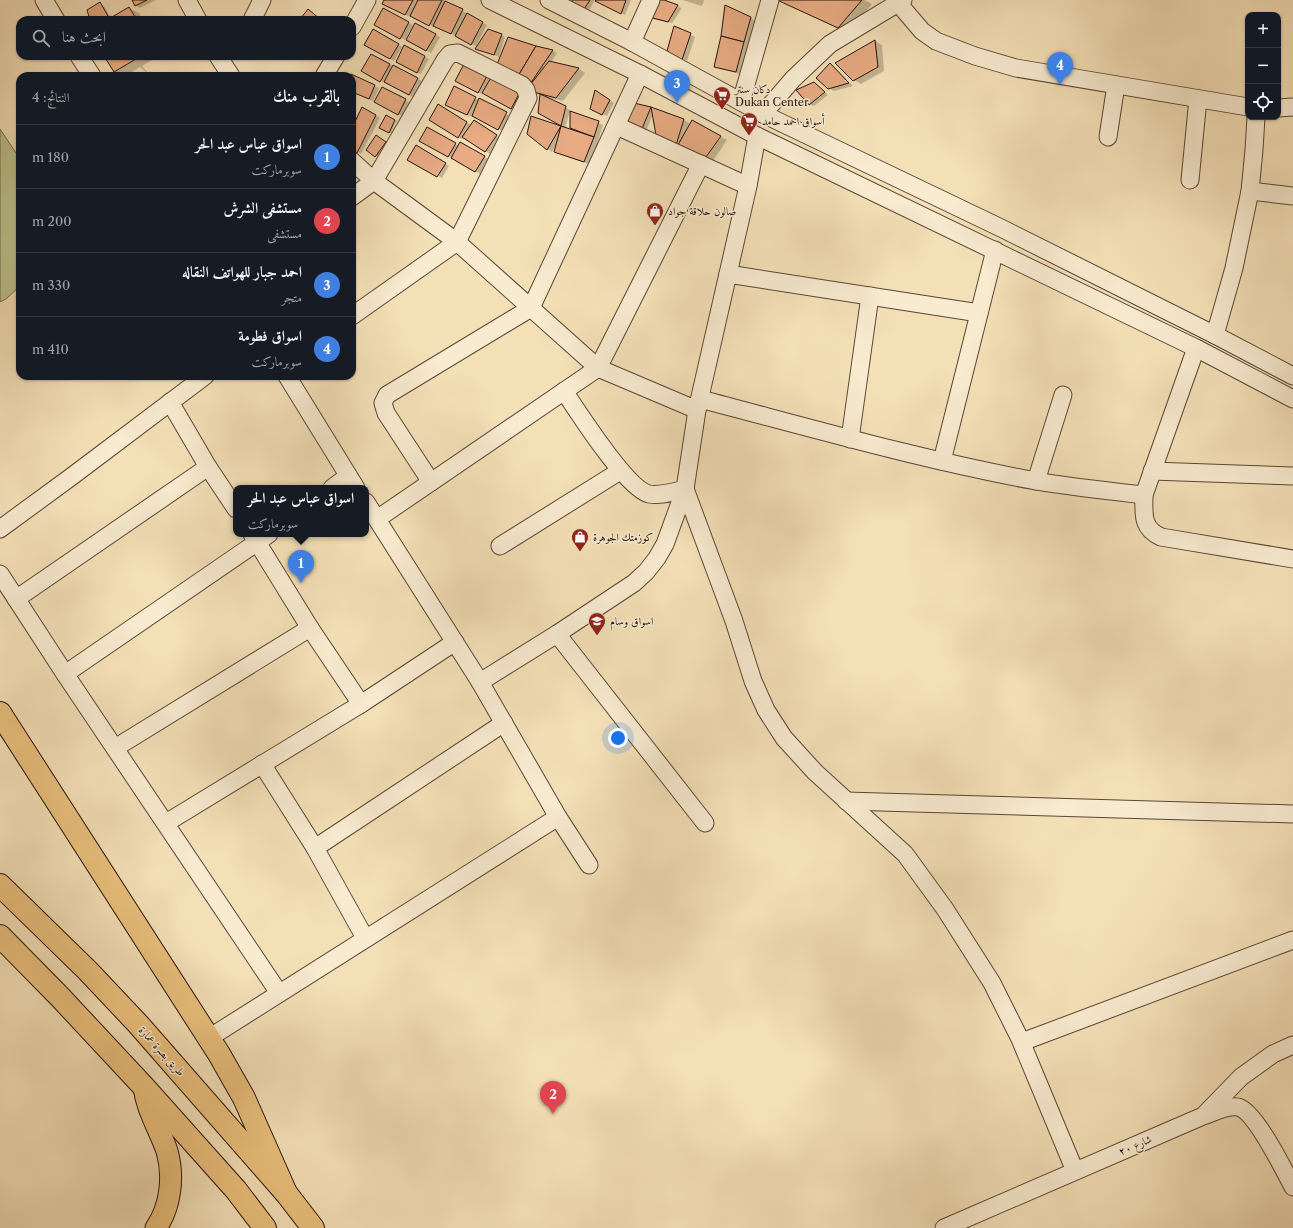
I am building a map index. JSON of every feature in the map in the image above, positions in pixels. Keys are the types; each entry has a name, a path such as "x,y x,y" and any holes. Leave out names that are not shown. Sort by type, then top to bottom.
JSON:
{"highway":[{"path":"0,713 209,1038 244,1098 286,1192"},
{"name":"طريق بصرة عمارة","path":"0,885 88,971 138,1024 286,1192 313,1228"},
{"path":"0,936 60,997 144,1087 236,1190 265,1228"}],"main road":[{"path":"144,1087 148,1109 167,1151 171,1170 167,1205 156,1228"}],"street":[{"path":"44,0 54,16"},
{"path":"187,0 196,16"},
{"path":"254,16 262,0"},
{"path":"356,20 367,0"},
{"path":"490,0 640,74 757,136 1196,348 1293,399"},
{"path":"549,0 632,42 762,114 1001,228 1215,335 1293,376"},
{"path":"632,42 651,0"},
{"path":"741,102 770,0"},
{"path":"762,114 793,79 830,44 901,2 922,31 936,41 975,56 1016,68 1245,107"},
{"path":"356,194 374,181 445,60 450,54 458,53 522,85 526,90 528,98 457,242 356,313"},
{"path":"82,60 89,72"},
{"path":"326,72 334,60"},
{"path":"665,87 675,66"},
{"path":"430,482 386,413 383,403 387,395 531,308 640,74"},
{"path":"1108,137 1116,85"},
{"path":"1190,180 1198,99"},
{"path":"1281,108 1293,107"},
{"path":"1215,335 1234,268 1250,191 1256,120"},
{"path":"617,126 748,186"},
{"path":"480,682 557,634 634,583 646,572 657,558 665,544 685,489 699,404 748,186 757,136"},
{"path":"377,519 598,368 701,164"},
{"path":"356,165 374,181 457,242 598,368 699,404 942,461 1036,481 1144,495"},
{"path":"1250,191 1293,196"},
{"path":"942,461 995,250"},
{"path":"728,274 979,313"},
{"path":"850,439 870,296"},
{"path":"1140,321 1148,302"},
{"path":"1196,348 1144,495 1144,514 1146,524 1152,532 1161,537 1293,559"},
{"path":"0,529 200,380"},
{"path":"289,380 352,482 342,485"},
{"path":"564,391 620,471 634,484 648,494 665,494 685,489"},
{"path":"1036,481 1063,395"},
{"path":"170,402 208,467 233,505"},
{"path":"16,599 208,467"},
{"path":"500,546 620,471"},
{"path":"1152,471 1293,476"},
{"path":"685,489 734,621 753,681 766,710 784,738 815,772 905,854 936,897 992,983 1022,1042 1075,1171"},
{"path":"369,507 480,682 558,817 589,866"},
{"path":"65,674 260,537 310,628 361,704"},
{"path":"0,574 65,674 279,993"},
{"path":"115,748 310,628"},
{"path":"557,634 704,822"},
{"path":"166,823 361,704 455,642"},
{"path":"314,848 504,723"},
{"path":"262,764 314,848 365,938"},
{"path":"846,801 1293,814"},
{"path":"209,1038 558,817"},
{"path":"1022,1042 1293,940"},
{"path":"1203,1116 1241,1077 1273,1054 1293,1045"},
{"name":"شارع ٢٠","path":"944,1228 1227,1107 1238,1107 1247,1112 1260,1129 1293,1187"}],"green space":[{"path":"0,129 16,153 16,290 6,299 0,302"}],"building":[{"path":"132,0 147,0 135,6"},
{"path":"384,0 413,0 405,15 382,4"},
{"path":"418,0 442,0 429,26 410,16"},
{"path":"572,0 590,0 581,14 572,6"},
{"path":"626,0 621,14 595,1"},
{"path":"657,0 664,0 678,5 668,22 649,17"},
{"path":"777,0 862,0 838,28"},
{"path":"445,1 463,9 451,34 433,26"},
{"path":"100,2 108,16 89,16 87,10"},
{"path":"725,5 751,17 744,42 721,36"},
{"path":"129,7 135,16 114,16"},
{"path":"383,8 409,22 400,39 374,25"},
{"path":"308,9 316,16 303,16"},
{"path":"467,13 483,22 471,45 455,36"},
{"path":"415,23 436,34 426,51 406,40"},
{"path":"674,26 691,33 682,60 667,51"},
{"path":"373,29 399,44 390,59 364,45"},
{"path":"488,29 502,34 494,55 475,49"},
{"path":"721,36 744,42 736,72 714,67"},
{"path":"508,37 536,46 515,81 496,67"},
{"path":"875,40 878,67 853,81 835,63"},
{"path":"404,45 425,56 417,73 396,62"},
{"path":"536,46 553,50 526,90 515,81"},
{"path":"371,54 390,64 380,82 361,71"},
{"path":"106,60 134,60 114,72"},
{"path":"549,61 579,68 556,98 526,90"},
{"path":"830,63 849,83 828,89 816,78"},
{"path":"464,64 487,76 478,93 455,81"},
{"path":"393,65 418,78 409,95 384,82"},
{"path":"356,76 375,85 369,99 356,94"},
{"path":"492,76 520,92 511,109 482,93"},
{"path":"814,82 825,92 809,105 796,90"},
{"path":"454,86 476,97 467,115 445,105"},
{"path":"382,87 406,99 398,115 374,102"},
{"path":"595,90 610,100 602,115 590,109"},
{"path":"540,94 566,106 561,126 538,113"},
{"path":"479,98 507,112 498,130 472,116"},
{"path":"634,103 651,107 639,136 625,125"},
{"path":"438,104 467,122 458,138 429,120"},
{"path":"362,107 376,115 357,153 356,152 356,120"},
{"path":"651,107 684,119 674,152 656,135"},
{"path":"570,111 599,121 594,137 570,128"},
{"path":"386,115 395,120 389,133 379,128"},
{"path":"531,116 561,126 547,150 527,134"},
{"path":"474,120 497,135 485,152 462,137"},
{"path":"692,120 721,136 701,164 674,152"},
{"path":"561,126 594,137 584,162 554,152"},
{"path":"427,127 456,143 448,157 419,141"},
{"path":"376,135 386,142 375,157 366,150"},
{"path":"460,142 485,156 475,172 451,158"},
{"path":"416,145 446,163 437,177 407,160"}],"place":[{"name":"اسواق فطومة","path":"1060,85"},
{"name":"احمد جبار للهواتف النقاله","path":"677,103"},
{"name":"دكان سنتر Dukan Center","path":"722,110"},
{"name":"أسواق احمد حامد","path":"749,136"},
{"name":"صالون حلاقة جواد","path":"655,226"},
{"name":"كوزمتك الجوهرة","path":"580,552"},
{"name":"اسواق عباس عبد الحر","path":"301,583"},
{"name":"اسواق وسام","path":"597,636"},
{"name":"مستشفى الشرش","path":"553,1114"}]}
